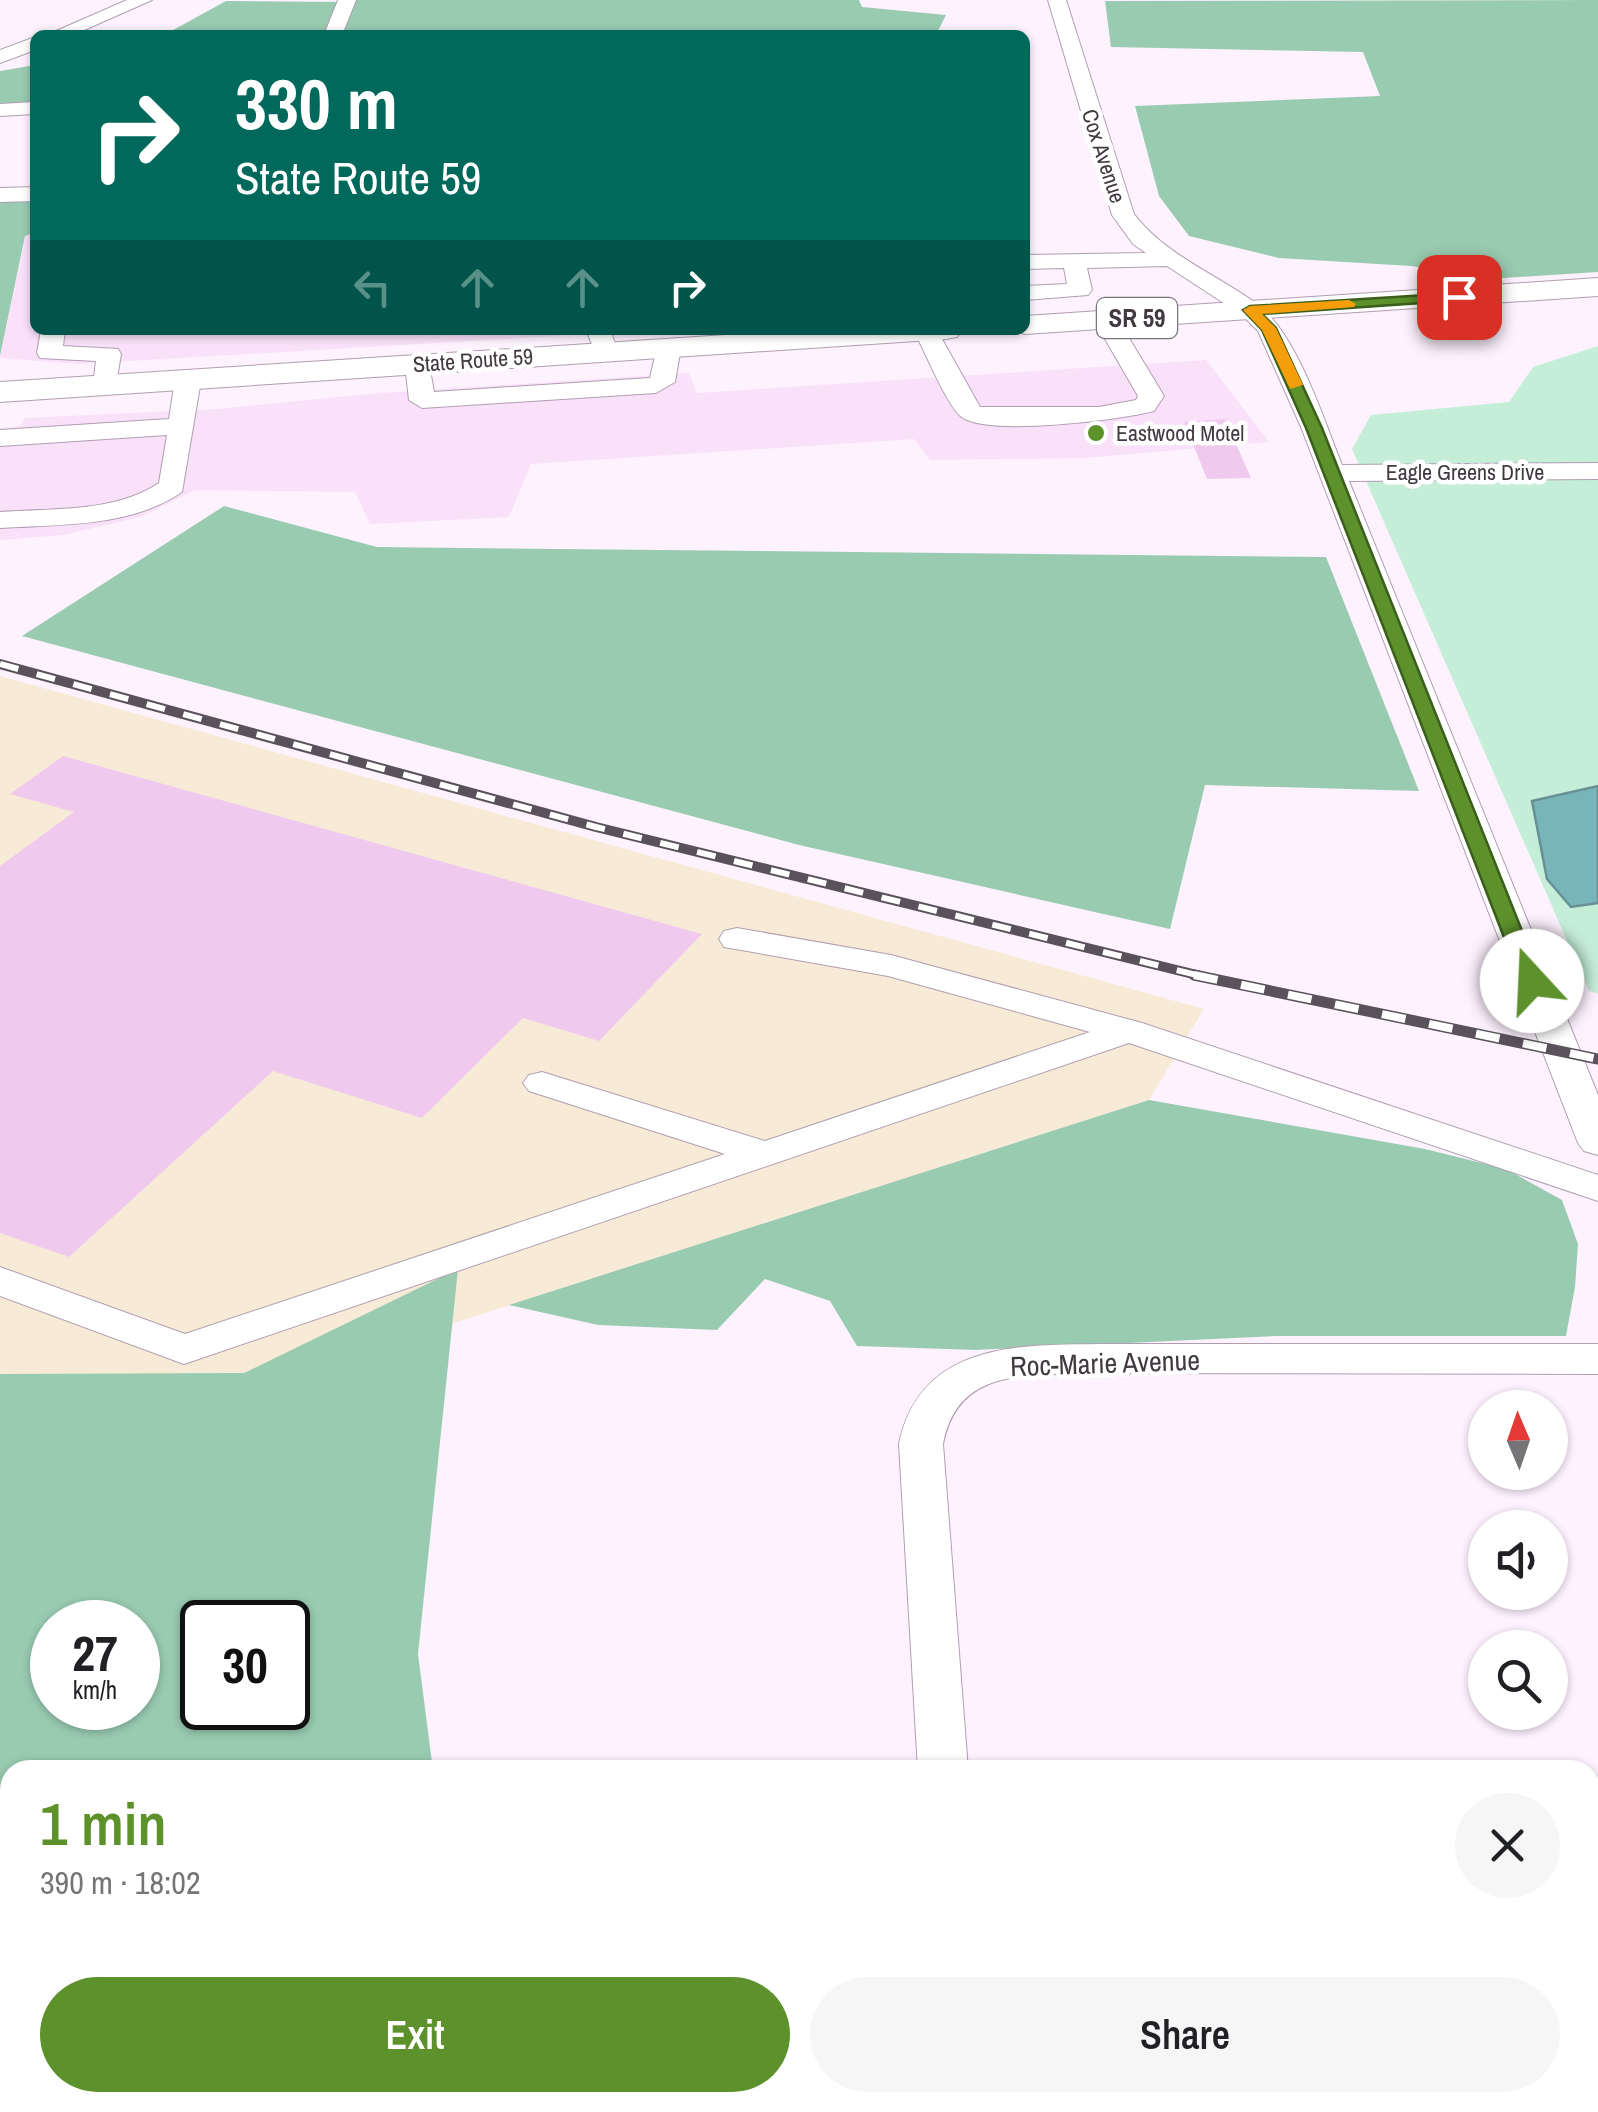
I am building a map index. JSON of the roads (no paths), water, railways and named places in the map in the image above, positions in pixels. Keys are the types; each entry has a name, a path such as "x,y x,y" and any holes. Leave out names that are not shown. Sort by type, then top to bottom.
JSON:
{"main road":[{"name":"SR 59","path":"1030,325 1598,288"},
{"name":"State Route 59","path":"0,392 513,357 602,340 669,347 862,335"}],"street":[{"path":"68,30 143,0"},
{"path":"335,30 347,0"},
{"name":"Cox Avenue","path":"1057,0 1123,215 1141,239 1250,310"},
{"path":"0,57 30,46"},
{"path":"0,110 30,108"},
{"path":"0,196 30,194"},
{"path":"1030,262 1167,258"},
{"path":"1030,293 1080,290 1074,261"},
{"path":"1250,310 1269,328 1332,473 1598,1143"},
{"path":"928,335 970,412 985,417 1099,416 1145,406 1152,396 1106,320"},
{"path":"52,335 49,353 110,354 106,385"},
{"path":"417,364 422,400 656,385 662,382 669,347"},
{"path":"513,357 521,394"},
{"path":"0,520 117,509 162,495 172,486 188,380"},
{"path":"46,434 52,389"},
{"path":"0,438 181,426"},
{"name":"Eagle Greens Drive","path":"1332,473 1598,472"},
{"path":"737,939 891,966 1129,1032 1598,1189"},
{"path":"0,1282 184,1350 1129,1032"},
{"path":"542,1083 766,1154"},
{"name":"Roc-Marie Avenue","path":"941,1760 921,1444 933,1405 958,1380 977,1371 1018,1364 1107,1358 1598,1359"}],"water":[{"path":"1598,786 1598,903 1571,907 1547,879 1532,801"}],"railway":[{"path":"0,664 596,827 1205,977"},
{"path":"1194,975 1598,1059"}],"place":[{"name":"Eastwood Motel","path":"1096,433"}]}
